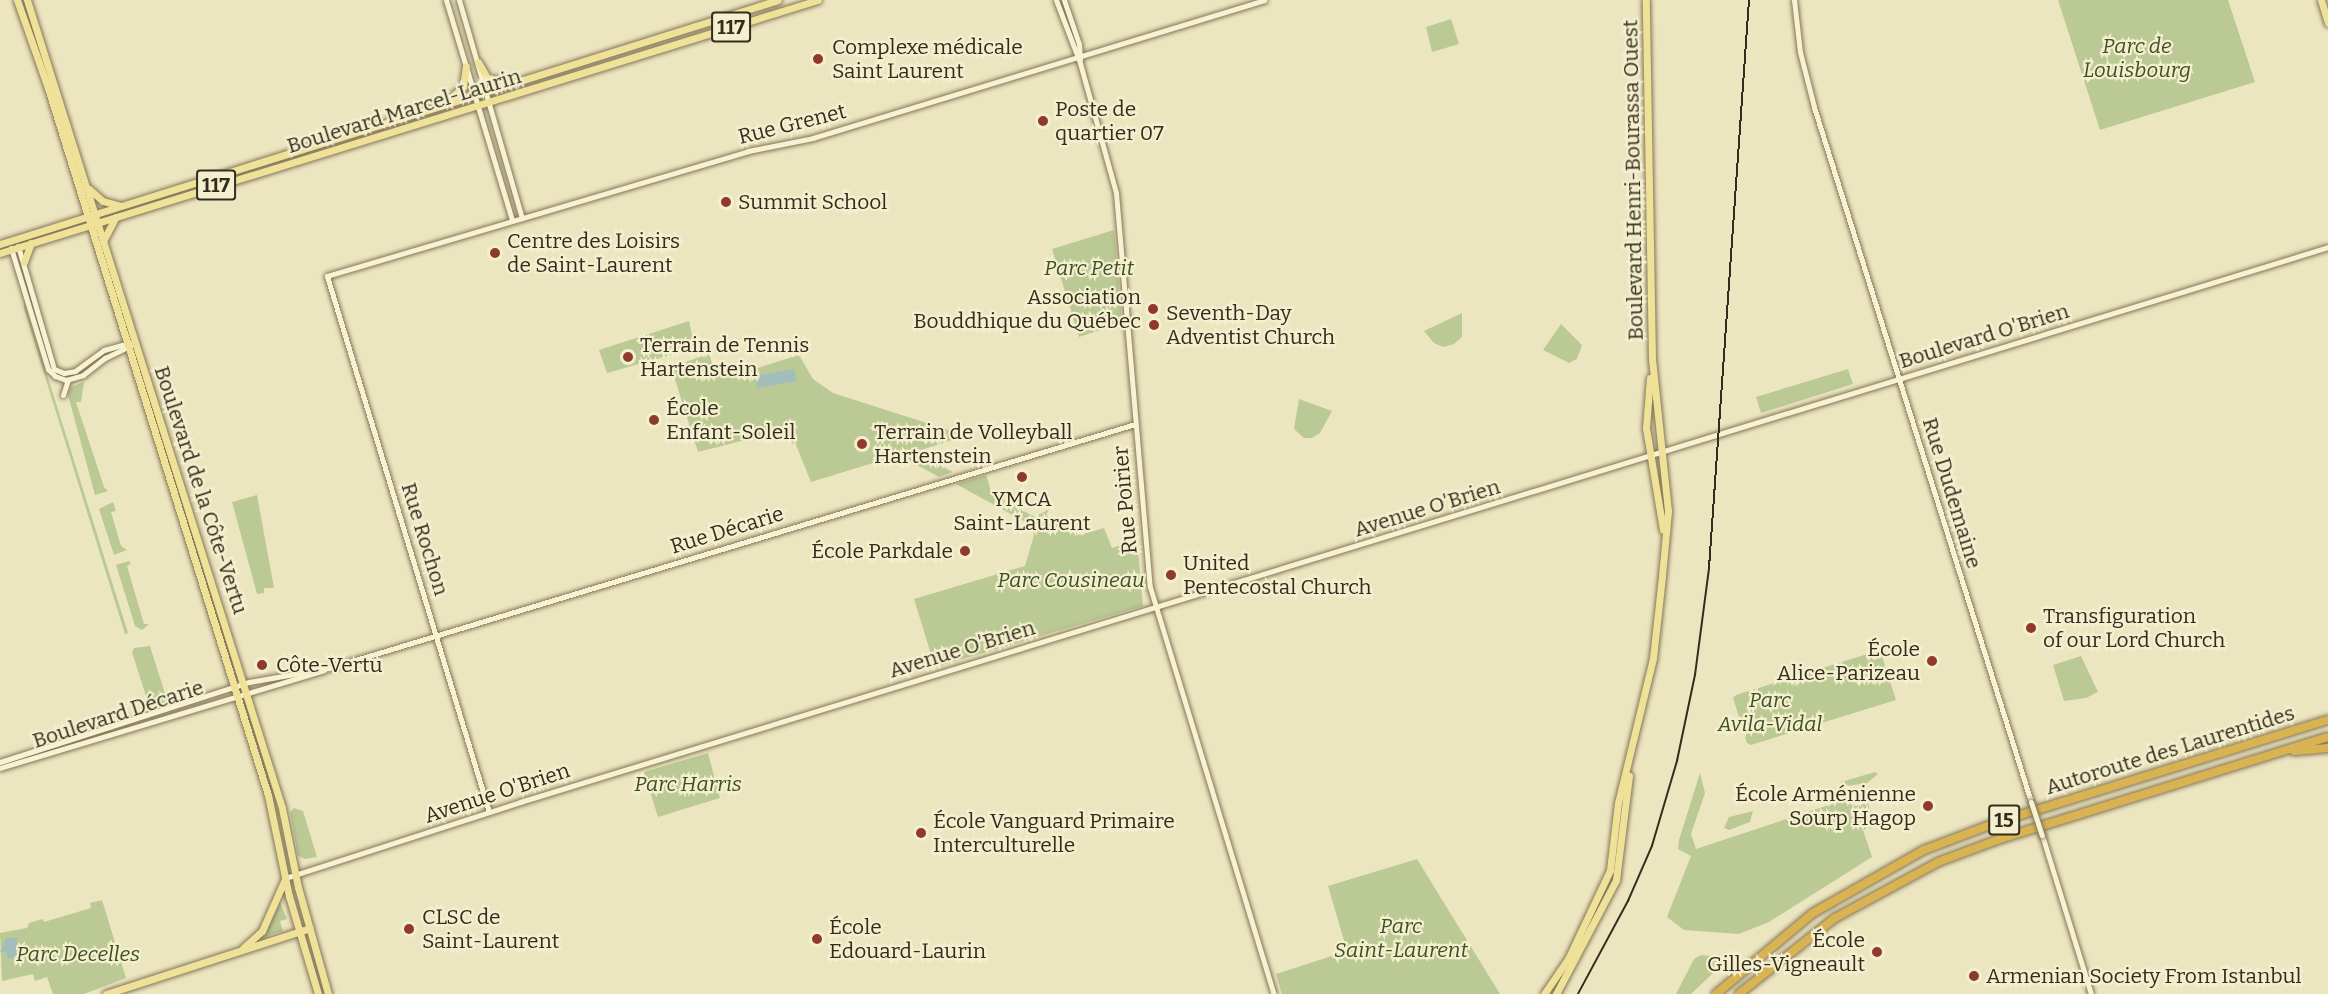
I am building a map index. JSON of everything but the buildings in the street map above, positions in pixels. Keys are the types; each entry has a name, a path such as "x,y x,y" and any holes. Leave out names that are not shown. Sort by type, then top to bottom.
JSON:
{"highway":[{"name":"Autoroute des Laurentides","path":"1716,994 1813,913 1924,850 1998,822 2328,720"},
{"name":"Autoroute des Laurentides","path":"1739,994 1835,918 1925,868 2000,839 2328,737"},
{"path":"2275,753 2328,748"}],"main road":[{"name":"Boulevard de la Côte-Vertu","path":"17,0 268,795 285,878 318,994"},
{"name":"Boulevard de la Côte-Vertu","path":"27,0 247,692 282,808 295,875 328,994"},
{"name":"Boulevard Marcel-Laurin","path":"0,244 778,0"},
{"name":"Boulevard Marcel-Laurin","path":"0,253 818,0"},
{"name":"Boulevard Henri-Bourassa Ouest","path":"1544,994 1568,958 1608,875 1618,807 1631,759 1654,648 1665,541 1668,507 1660,453 1652,359 1646,0"},
{"path":"2320,0 2328,23"},
{"path":"661,37 664,48"},
{"path":"478,62 492,81 524,80"},
{"path":"435,107 459,92 466,66"},
{"path":"87,188 103,201 120,206"},
{"path":"103,241 116,217"},
{"path":"24,262 32,243"},
{"name":"Boulevard Henri-Bourassa Ouest","path":"1652,359 1646,411 1650,456 1665,541"},
{"name":"Boulevard Henri-Bourassa Ouest","path":"1556,994 1616,880 1631,759"},
{"path":"241,950 262,931 285,878"},
{"path":"106,994 310,928"}],"street":[{"path":"446,0 513,220"},
{"path":"459,0 522,218"},
{"name":"Rue Poirier","path":"1056,0 1079,59"},
{"name":"Rue Poirier","path":"1064,0 1116,193 1148,571 1156,608 1274,994"},
{"name":"Rue Grenet","path":"327,276 748,151 806,141 1079,59 1264,0"},
{"name":"Rue Dudemaine","path":"1794,0 1800,52 1814,107 2091,994"},
{"path":"12,240 22,283 51,369 58,378 68,380 86,374 105,358 136,342"},
{"name":"Boulevard O'Brien","path":"1650,456 2328,247"},
{"path":"15,248 24,262 30,281 51,369"},
{"name":"Rue Rochon","path":"327,276 438,635 489,812"},
{"path":"22,283 30,281"},
{"path":"51,369 64,373 75,371 100,352 127,346"},
{"path":"63,395 68,380"},
{"name":"Rue Décarie","path":"244,684 328,668 1136,424"},
{"name":"Avenue O'Brien","path":"285,878 489,812 1650,456"},
{"name":"Rue Décarie","path":"247,692 301,680 328,668"},
{"name":"Boulevard Décarie","path":"236,691 244,684"},
{"name":"Boulevard Décarie","path":"0,762 236,691 247,692"},
{"name":"Boulevard Décarie","path":"0,768 175,710"}],"green space":[{"name":"Parc de Louisbourg","path":"2058,0 2228,0 2255,82 2100,130"},
{"path":"1451,19 1459,44 1432,52 1426,27"},
{"name":"Parc Petit","path":"1114,230 1122,323 1079,337 1052,249"},
{"path":"24,301 128,633 125,634 24,309"},
{"path":"1462,313 1462,337 1454,344 1443,347 1434,343 1424,331"},
{"path":"689,321 695,348 607,373 599,350"},
{"path":"1561,324 1582,345 1577,359 1569,363 1543,350"},
{"path":"709,354 715,372 725,378 799,355 813,379 833,393 958,433 958,438 915,452 953,472 939,477 899,455 811,482 796,445 773,433 698,452 671,367"},
{"path":"1848,369 1853,384 1761,413 1756,397"},
{"path":"84,382 81,402 76,402 104,487 108,491 95,495 68,395 71,387"},
{"path":"1299,399 1332,411 1320,433 1312,438 1304,438 1294,429"},
{"name":"Parc Cousineau","path":"986,475 992,494 1035,517 1049,509 1046,515 1080,535 1104,528 1112,548 1137,540 1143,606 935,667 914,599 1025,566 1034,535 1031,525 956,484"},
{"path":"257,495 274,588 264,588 264,593 257,594 232,502"},
{"path":"113,502 116,511 111,512 121,546 127,550 114,555 99,509"},
{"path":"129,561 131,564 127,566 144,624 149,624 142,630 135,626 116,565"},
{"path":"150,646 168,703 150,709 132,652 134,648"},
{"name":"Parc Avila-Vidal","path":"1880,650 1896,700 1751,745 1747,743 1733,698 1736,695"},
{"path":"2081,656 2098,692 2086,698 2064,701 2053,665"},
{"name":"Parc Harris","path":"708,753 720,798 658,817 644,772"},
{"path":"1875,772 1878,774 1867,783 1840,787 1841,782"},
{"path":"1700,773 1705,793 1691,834 1696,849 1853,797 1856,806 1868,803 1875,826 1863,830 1872,857 1769,922 1739,934 1684,930 1667,917 1691,856 1678,849"},
{"path":"294,808 303,811 317,857 305,859 298,856 290,812"},
{"path":"1753,811 1750,822 1729,830 1724,828 1729,817"},
{"name":"Parc Saint-Laurent","path":"1417,859 1500,994 1282,994 1276,974 1347,951 1328,886"},
{"name":"Parc Decelles","path":"102,900 126,978 84,994 53,994 47,977 35,981 33,974 2,981 0,933 27,928 29,923 43,919 44,922 91,908 90,903"},
{"path":"280,903 287,919 280,921 283,931 260,938"},
{"path":"1701,955 1729,958 1691,994 1676,994 1694,959"}],"water":[{"path":"794,369 797,381 757,388 755,376"},
{"path":"6,938 17,938 17,958 7,958 6,952 0,952"}],"tram line":[{"path":"1578,994 1628,901 1652,846 1677,761 1695,675 1709,568 1749,0"}],"place":[{"name":"Complexe médicale Saint Laurent","path":"818,59"},
{"name":"Poste de quartier 07","path":"1043,121"},
{"name":"Summit School","path":"726,202"},
{"name":"Centre des Loisirs de Saint-Laurent","path":"495,253"},
{"name":"Association Bouddhique du Québec","path":"1153,309"},
{"name":"Seventh-Day Adventist Church","path":"1154,325"},
{"name":"Terrain de Tennis Hartenstein","path":"628,357"},
{"name":"École Enfant-Soleil","path":"654,420"},
{"name":"Terrain de Volleyball Hartenstein","path":"862,444"},
{"name":"YMCA Saint-Laurent","path":"1022,477"},
{"name":"École Parkdale","path":"965,551"},
{"name":"United Pentecostal Church","path":"1171,575"},
{"name":"Transfiguration of our Lord Church","path":"2031,628"},
{"name":"École Alice-Parizeau","path":"1932,661"},
{"name":"Côte-Vertu","path":"262,665"},
{"name":"École Arménienne Sourp Hagop","path":"1928,806"},
{"name":"École Vanguard Primaire Interculturelle","path":"921,833"},
{"name":"CLSC de Saint-Laurent","path":"409,929"},
{"name":"École Edouard-Laurin","path":"817,939"},
{"name":"École Gilles-Vigneault","path":"1877,952"},
{"name":"Armenian Society From Istanbul","path":"1974,976"}]}
